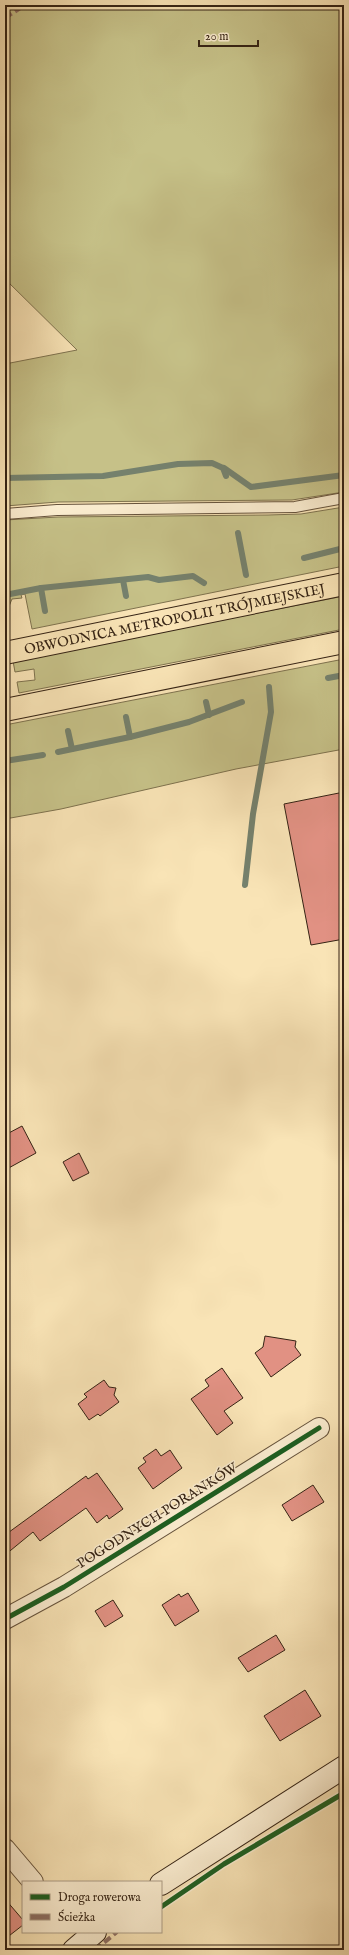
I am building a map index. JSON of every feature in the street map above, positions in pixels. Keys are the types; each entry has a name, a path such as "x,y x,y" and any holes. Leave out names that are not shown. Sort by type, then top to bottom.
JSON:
{"highway":[{"name":"OBWODNICA METROPOLII TRÓJMIEJSKIEJ","path":"14,651 344,584"},
{"path":"5,710 344,642"}],"main road":[{"path":"162,1883 344,1768"},
{"path":"74,1950 94,1933"}],"street":[{"name":"POGODNYCH PORANKÓW","path":"5,1619 64,1587 319,1428"},
{"path":"5,1849 31,1881"}],"lane":[{"path":"5,514 58,510 295,507 344,498"}],"shaded area":[{"path":"5,5 344,5 344,492 292,500 58,502 5,506 5,364 77,350 5,279"},
{"path":"344,507 344,566 32,629 25,594 21,595 22,598 12,599 5,616 5,520 58,517 301,514"},
{"path":"344,596 344,629 19,693 17,682 35,680 34,669 15,672 13,661"},
{"path":"344,659 344,749 236,769 61,809 5,819 5,725"}],"building":[{"path":"344,792 344,939 311,945 284,804"},
{"path":"22,1126 36,1153 5,1170 5,1135"},
{"path":"79,1153 89,1173 73,1181 63,1162"},
{"path":"265,1336 296,1341 295,1347 301,1355 271,1377 255,1353 263,1347"},
{"path":"222,1368 243,1398 224,1411 233,1423 217,1435 191,1399 209,1386 205,1380"},
{"path":"104,1380 109,1387 116,1388 114,1395 119,1402 100,1416 98,1414 89,1420 78,1404 87,1397 84,1394"},
{"path":"156,1449 161,1456 170,1450 182,1468 153,1489 138,1468 146,1462 143,1458"},
{"path":"97,1473 123,1509 109,1519 107,1515 97,1523 86,1508 40,1541 33,1532 5,1555 5,1535 86,1476 88,1479"},
{"path":"313,1485 324,1502 292,1521 282,1505"},
{"path":"188,1593 199,1611 175,1626 162,1605 179,1594 181,1597"},
{"path":"113,1600 123,1616 105,1627 95,1611"},
{"path":"276,1635 285,1650 248,1672 238,1658"},
{"path":"305,1690 321,1716 280,1741 264,1716"},
{"path":"5,1899 22,1919 22,1926 5,1939"}],"waterway":[{"path":"5,478 103,476 178,464 212,463 223,468 226,476"},
{"path":"224,468 251,487 344,475"},
{"path":"238,533 246,575"},
{"path":"304,558 344,548"},
{"path":"5,595 41,588 148,577 159,580 193,576 204,583"},
{"path":"123,580 126,596"},
{"path":"41,588 45,611"},
{"path":"328,678 344,675"},
{"path":"245,885 253,814 271,712 269,687"},
{"path":"206,702 209,715"},
{"path":"58,752 130,737 189,722 242,702"},
{"path":"126,717 130,737"},
{"path":"68,731 72,749"},
{"path":"5,761 43,755"}],"marked path":[{"path":"5,18 25,5"},
{"path":"95,1950 116,1933"}],"cycle path":[{"path":"5,1619 64,1587 319,1428"},
{"path":"162,1906 224,1864 344,1793"}]}
